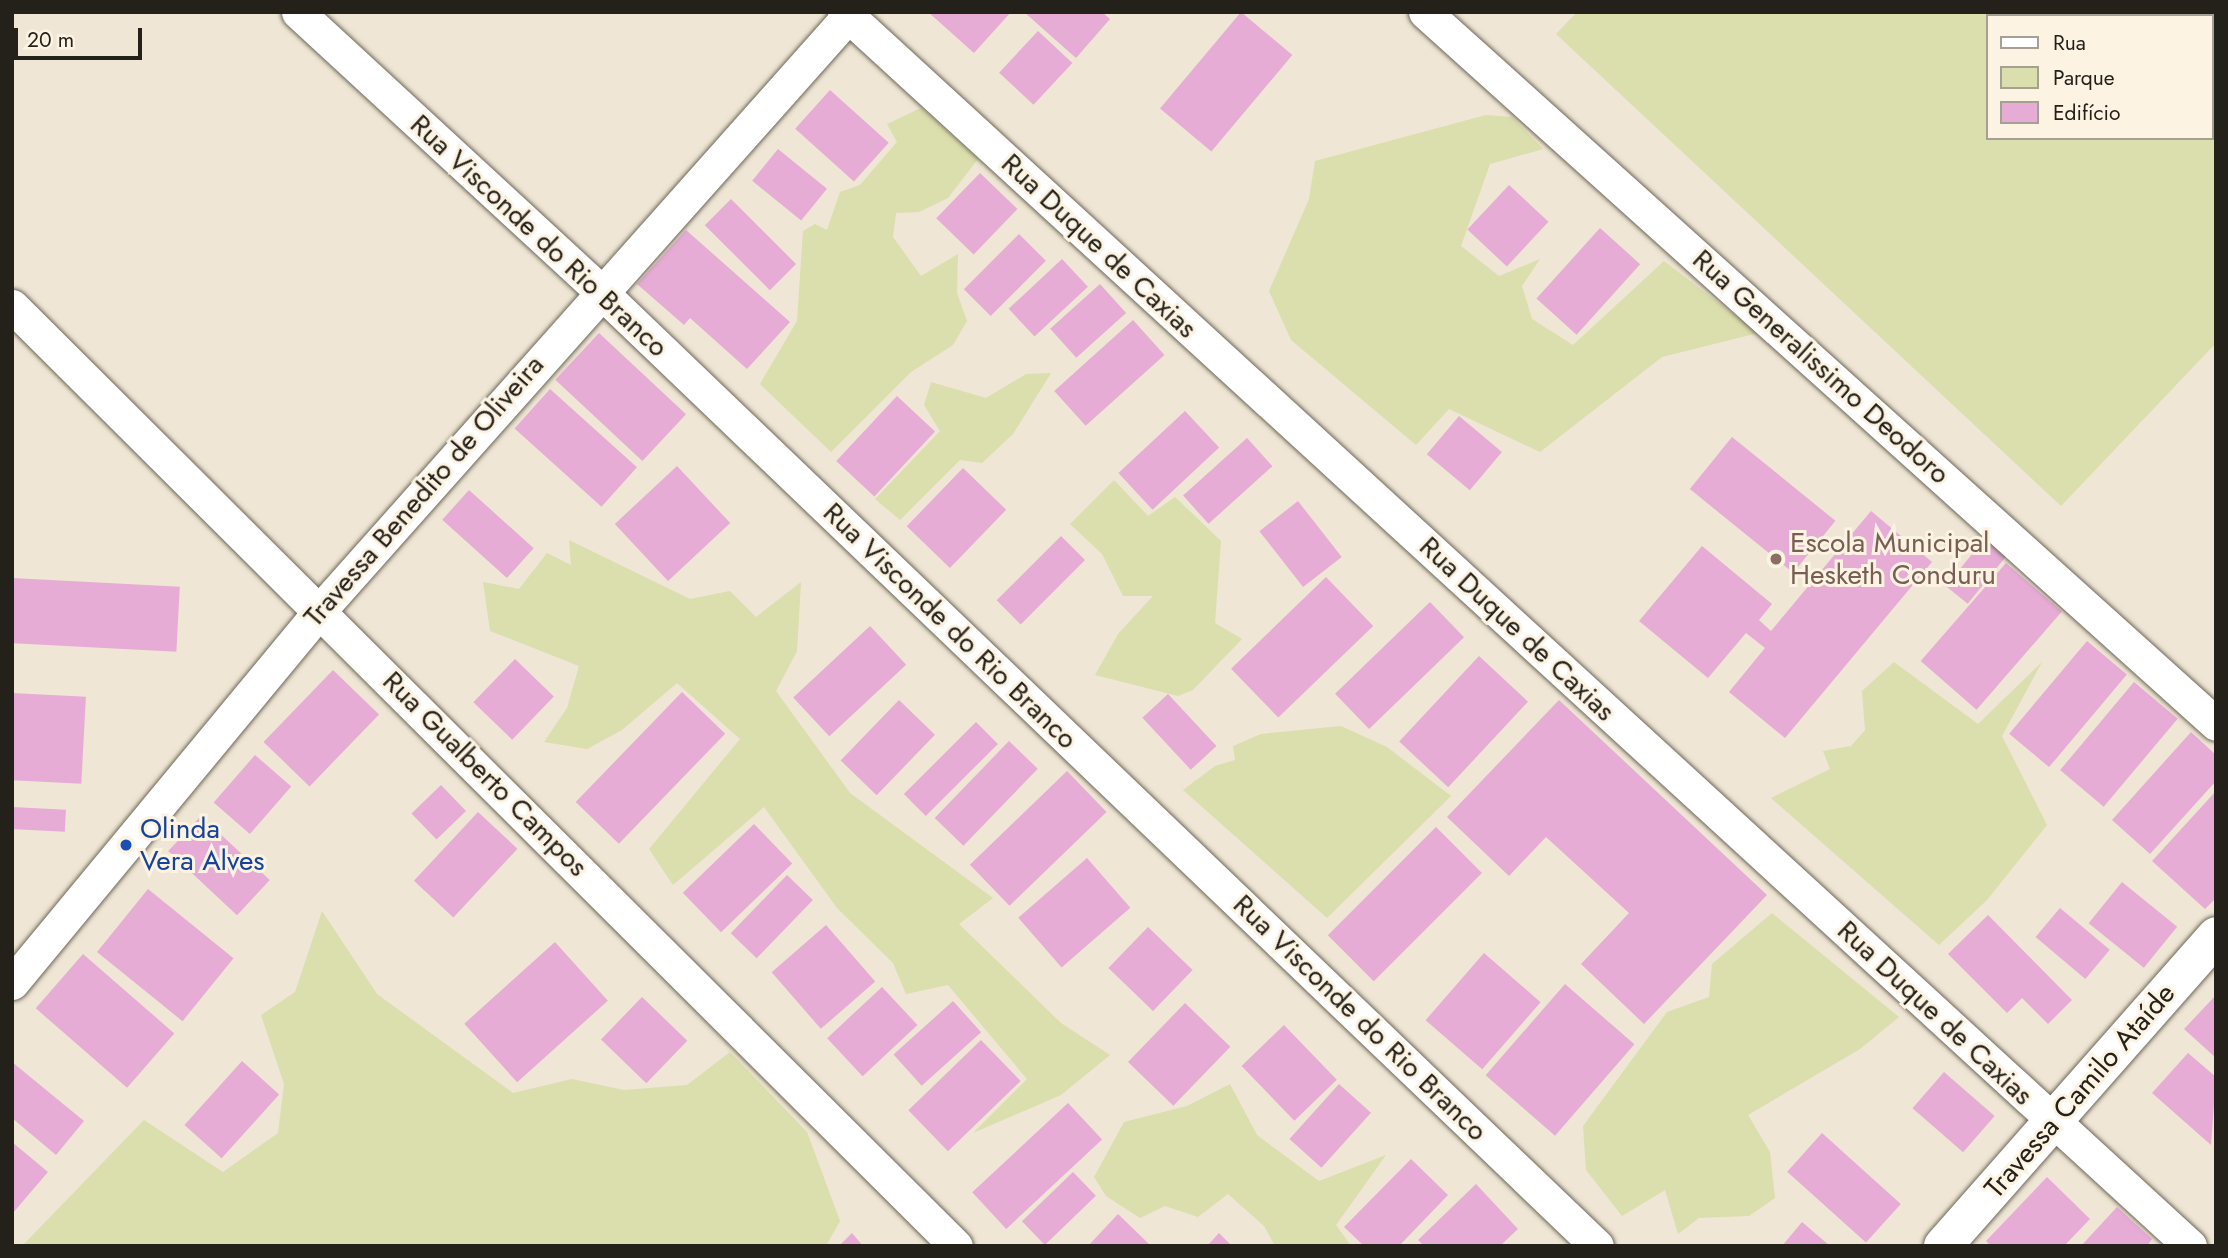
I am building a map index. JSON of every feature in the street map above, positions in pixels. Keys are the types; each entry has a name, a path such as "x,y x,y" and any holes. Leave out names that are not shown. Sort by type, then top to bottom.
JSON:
{"street":[{"name":"Rua Visconde do Rio Branco","path":"298,12 599,290 1597,1246"},
{"name":"Rua Generalissimo Deodoro","path":"1425,12 2216,724"},
{"name":"Travessa Benedito de Oliveira","path":"12,983 321,609 599,290 849,14"},
{"name":"Rua Duque de Caxias","path":"849,14 2190,1246"},
{"name":"Rua Gualberto Campos","path":"12,306 321,609 956,1246"},
{"name":"Travessa Camilo Ataíde","path":"1943,1246 2216,936"}],"green space":[{"path":"1577,12 2216,12 2216,343 2061,506 1556,34"},
{"path":"921,108 978,159 948,198 919,212 896,213 893,237 921,276 958,254 957,293 967,321 953,345 911,372 831,452 760,384 797,321 803,231 815,224 827,230 840,192 860,185 897,142 887,124"},
{"path":"1486,115 1512,117 1543,149 1490,164 1461,246 1499,276 1540,259 1522,286 1532,319 1573,345 1664,261 1758,333 1662,357 1540,452 1449,409 1416,445 1291,340 1269,291 1309,199 1315,161"},
{"path":"1051,373 1013,434 982,463 960,460 900,520 875,499 940,431 924,405 931,382 986,398 1026,374"},
{"path":"1114,480 1148,516 1175,497 1221,541 1215,623 1242,639 1193,690 1178,696 1095,675 1118,634 1153,596 1123,596 1102,554 1070,524"},
{"path":"569,540 690,599 730,591 756,617 801,582 797,651 776,691 850,793 993,898 959,924 1061,1023 1110,1055 1061,1095 973,1133 1027,1079 948,985 906,994 893,963 837,908 764,807 673,885 649,849 740,739 677,683 622,730 587,749 544,742 567,708 579,666 490,631 483,582 519,589 547,553 571,565"},
{"path":"1894,662 1978,724 2042,662 2002,736 2047,825 1987,900 1939,945 1771,798 1830,769 1823,751 1851,746 1865,730 1862,691"},
{"path":"1341,726 1387,747 1451,796 1327,918 1183,790 1215,766 1235,760 1233,746 1261,734"},
{"path":"322,911 377,994 513,1093 572,1079 624,1090 687,1085 730,1052 807,1132 840,1221 826,1246 22,1246 144,1120 223,1172 278,1133 284,1084 261,1015 295,992"},
{"path":"1772,913 1899,1017 1860,1049 1748,1115 1770,1152 1775,1198 1749,1216 1699,1218 1678,1234 1665,1190 1622,1216 1586,1170 1583,1126 1667,1012 1709,997 1712,964"},
{"path":"1230,1084 1257,1135 1319,1181 1386,1155 1336,1225 1351,1246 1275,1246 1264,1226 1228,1194 1198,1217 1165,1206 1140,1218 1106,1196 1094,1177 1124,1122 1187,1106"}],"building":[{"path":"928,12 1011,12 974,53"},
{"path":"1024,12 1102,12 1110,19 1076,58"},
{"path":"1241,12 1292,55 1211,152 1160,109"},
{"path":"1038,31 1072,63 1033,105 999,73"},
{"path":"830,90 889,143 854,182 795,129"},
{"path":"778,149 827,189 801,221 752,181"},
{"path":"980,173 1017,209 974,254 936,218"},
{"path":"1509,185 1548,222 1507,266 1467,230"},
{"path":"731,199 796,264 770,290 705,225"},
{"path":"1600,228 1640,264 1577,335 1536,299"},
{"path":"686,230 790,322 747,369 690,318 684,325 637,284"},
{"path":"1019,234 1046,261 991,316 964,289"},
{"path":"1062,259 1088,287 1035,337 1009,309"},
{"path":"1100,284 1126,313 1076,358 1050,329"},
{"path":"1133,320 1164,355 1086,426 1054,391"},
{"path":"599,333 686,414 642,461 555,380"},
{"path":"550,389 637,467 601,507 515,428"},
{"path":"897,396 935,431 874,497 836,461"},
{"path":"1185,411 1219,448 1153,510 1118,473"},
{"path":"1459,416 1502,452 1470,490 1427,454"},
{"path":"1732,437 1835,521 1793,573 1690,489"},
{"path":"1247,438 1272,466 1209,524 1183,496"},
{"path":"677,466 730,523 668,581 615,524"},
{"path":"963,468 1006,510 950,568 907,526"},
{"path":"469,490 534,548 507,578 442,520"},
{"path":"1298,501 1342,557 1303,587 1259,531"},
{"path":"1871,511 1932,562 1785,738 1729,692 1765,648 1746,633 1708,678 1639,621 1702,546 1772,604 1759,620 1771,631"},
{"path":"1061,536 1085,560 1021,624 997,600"},
{"path":"1985,538 2007,556 1968,604 1946,586"},
{"path":"2006,563 2062,612 1977,710 1921,661"},
{"path":"1326,577 1373,626 1278,718 1231,669"},
{"path":"12,578 180,587 176,652 12,643"},
{"path":"1430,602 1464,637 1369,729 1335,694"},
{"path":"870,626 906,665 829,736 793,698"},
{"path":"2087,641 2127,674 2049,767 2009,734"},
{"path":"1479,656 1528,702 1448,787 1399,742"},
{"path":"515,659 554,697 512,740 473,702"},
{"path":"333,670 379,714 310,786 264,742"},
{"path":"2134,682 2178,719 2104,807 2060,770"},
{"path":"682,692 725,734 619,844 576,802"},
{"path":"12,693 86,697 81,784 12,780"},
{"path":"1168,694 1216,746 1191,770 1142,718"},
{"path":"899,700 935,735 877,795 841,760"},
{"path":"1559,700 1767,895 1644,1024 1581,964 1629,913 1546,837 1509,876 1447,817"},
{"path":"976,722 998,744 926,816 904,794"},
{"path":"2191,732 2216,755 2216,781 2150,854 2112,820"},
{"path":"1009,741 1038,769 963,846 935,818"},
{"path":"255,755 291,786 250,834 214,803"},
{"path":"1067,771 1107,812 1009,906 970,865"},
{"path":"441,785 466,811 437,839 412,813"},
{"path":"2216,791 2216,898 2205,909 2152,861"},
{"path":"12,807 66,810 65,832 12,829"},
{"path":"478,812 517,849 453,918 414,881"},
{"path":"201,816 270,880 237,915 168,851"},
{"path":"754,824 792,864 721,932 683,893"},
{"path":"1436,827 1482,873 1374,981 1328,935"},
{"path":"1087,858 1130,908 1062,968 1018,918"},
{"path":"787,875 813,900 757,958 731,933"},
{"path":"2122,882 2177,927 2144,968 2089,923"},
{"path":"148,889 233,958 183,1021 97,952"},
{"path":"2060,908 2110,950 2085,979 2036,937"},
{"path":"1988,915 2072,1000 2048,1024 2022,998 2007,1013 1948,954"},
{"path":"826,925 875,982 821,1029 772,972"},
{"path":"1148,927 1193,970 1153,1011 1108,968"},
{"path":"555,942 608,1001 517,1082 464,1024"},
{"path":"1484,953 1541,1002 1482,1069 1426,1020"},
{"path":"83,954 174,1033 127,1088 36,1008"},
{"path":"1565,984 1634,1044 1555,1136 1486,1075"},
{"path":"882,987 917,1025 863,1076 827,1038"},
{"path":"2216,995 2216,1058 2184,1029"},
{"path":"642,997 687,1041 646,1083 601,1039"},
{"path":"953,1001 981,1032 922,1086 894,1055"},
{"path":"1185,1003 1230,1047 1173,1106 1128,1062"},
{"path":"1284,1025 1337,1080 1294,1121 1242,1066"},
{"path":"981,1040 1021,1081 948,1151 908,1110"},
{"path":"2188,1053 2216,1077 2211,1145 2152,1093"},
{"path":"242,1061 279,1094 222,1158 184,1125"},
{"path":"12,1062 84,1121 56,1155 12,1118"},
{"path":"1944,1072 1995,1116 1963,1152 1913,1108"},
{"path":"1339,1084 1371,1113 1321,1168 1289,1139"},
{"path":"1068,1103 1102,1140 1006,1229 972,1192"},
{"path":"1822,1133 1901,1204 1866,1243 1787,1172"},
{"path":"12,1142 48,1172 12,1214"},
{"path":"1411,1159 1448,1195 1399,1246 1364,1246 1344,1227"},
{"path":"1073,1172 1096,1196 1045,1245 1022,1221"},
{"path":"2047,1177 2090,1219 2064,1246 1991,1246 1986,1241"},
{"path":"1476,1184 1518,1229 1500,1246 1424,1246 1418,1240"},
{"path":"2117,1207 2152,1239 2147,1246 2081,1246"},
{"path":"1118,1214 1151,1246 1088,1246"},
{"path":"1802,1222 1830,1246 1782,1246"},
{"path":"852,1233 863,1246 839,1246"},
{"path":"1219,1233 1232,1246 1207,1246"}],"place":[{"name":"Escola Municipal Hesketh Conduru","path":"1776,559"},
{"name":"Olinda Vera Alves","path":"126,845"}]}
